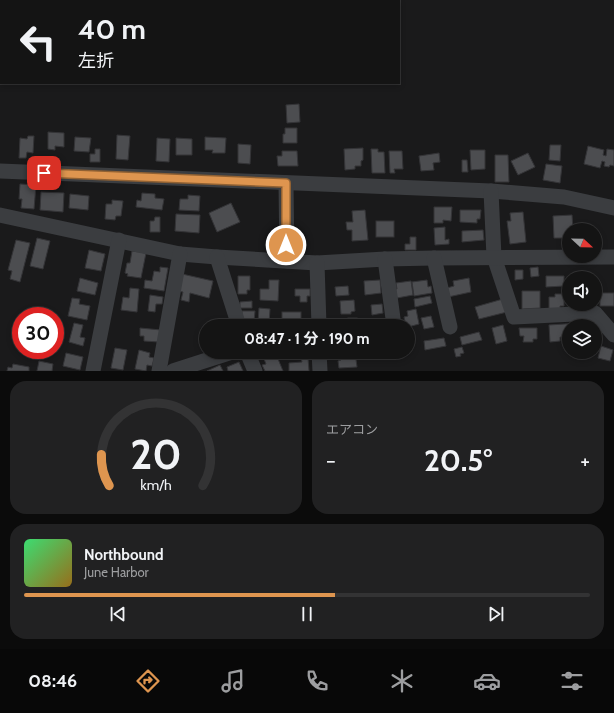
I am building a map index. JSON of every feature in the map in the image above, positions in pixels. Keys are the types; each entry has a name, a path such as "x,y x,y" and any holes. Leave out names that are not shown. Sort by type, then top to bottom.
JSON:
{"street":[{"path":"0,171 491,192 564,197 614,208"},
{"path":"286,183 286,261"},
{"path":"491,192 494,257 514,317 595,313 614,335"},
{"path":"0,215 180,254 216,257 317,263 434,258 614,257"},
{"path":"93,371 119,240"},
{"path":"159,371 180,254"},
{"path":"216,257 236,319"},
{"path":"434,258 450,327"},
{"path":"385,259 393,319"},
{"path":"317,263 319,319"},
{"path":"173,371 210,359"},
{"path":"250,359 255,371"},
{"path":"319,359 320,371"}],"building":[{"path":"299,104 300,122 287,123 286,105"},
{"path":"285,128 297,128 297,143 283,143"},
{"path":"48,132 64,133 64,147 55,146 55,150 48,149"},
{"path":"117,135 130,136 128,160 116,159"},
{"path":"28,136 34,136 33,153 27,152 26,158 19,158 20,138 27,139"},
{"path":"75,137 91,138 89,152 74,151"},
{"path":"205,137 226,138 225,153 212,153 213,150 205,150"},
{"path":"157,138 170,139 169,162 156,161"},
{"path":"176,138 192,139 192,155 176,155"},
{"path":"238,144 251,145 250,164 238,163"},
{"path":"550,145 561,145 560,161 549,160"},
{"path":"588,146 604,150 603,155 606,156 607,149 614,150 614,166 604,166 605,162 602,161 600,168 584,164"},
{"path":"363,148 363,160 361,161 361,166 355,166 355,169 345,170 344,149"},
{"path":"95,149 100,149 100,162 90,162 90,154 95,154"},
{"path":"371,149 378,149 378,152 384,152 385,173 372,173"},
{"path":"470,150 485,150 485,169 471,170"},
{"path":"282,151 297,151 298,166 278,166 277,156 282,156"},
{"path":"389,151 402,151 403,169 394,169 395,173 390,173"},
{"path":"439,153 440,162 433,163 434,170 421,171 419,156"},
{"path":"528,153 535,167 518,175 511,161"},
{"path":"495,155 508,155 509,182 495,182"},
{"path":"462,160 467,160 468,172 462,172"},
{"path":"546,164 562,166 560,183 543,180"},
{"path":"20,184 36,185 34,209 21,208 22,199 19,199"},
{"path":"41,192 64,193 63,212 40,210"},
{"path":"142,193 155,194 155,198 164,199 162,210 136,207 137,200 141,201"},
{"path":"70,194 89,196 88,210 69,208"},
{"path":"188,195 200,196 199,211 179,210 180,199 188,199"},
{"path":"112,200 123,201 121,216 116,216 115,220 105,219 106,204 112,204"},
{"path":"231,203 240,222 217,232 209,213"},
{"path":"434,207 452,207 451,221 443,220 443,223 434,223"},
{"path":"365,210 368,240 352,241 352,230 347,230 346,222 353,222 352,211"},
{"path":"460,210 481,210 480,219 477,219 477,223 460,222"},
{"path":"523,212 526,242 510,244 507,221 511,221 510,213"},
{"path":"176,214 200,215 199,233 175,231"},
{"path":"572,215 573,223 562,223 562,238 554,238 553,216"},
{"path":"155,217 160,217 160,232 150,232 150,221 154,221"},
{"path":"376,221 394,221 394,237 376,237"},
{"path":"445,227 445,240 449,239 449,244 435,245 434,228"},
{"path":"483,230 484,240 462,242 462,231"},
{"path":"410,237 416,237 416,250 405,250 405,244 410,244"},
{"path":"37,238 50,241 43,269 30,266"},
{"path":"16,240 30,243 20,282 10,279 12,271 8,270"},
{"path":"89,250 105,254 101,271 85,268"},
{"path":"132,251 146,253 141,278 127,276 128,274 125,273 127,263 130,263"},
{"path":"160,267 168,268 164,291 144,288 145,280 152,281 154,271 160,272"},
{"path":"538,267 539,276 531,277 530,268"},
{"path":"515,270 523,270 523,279 515,280"},
{"path":"182,274 213,281 209,298 190,293 189,302 181,300 183,292 178,291"},
{"path":"238,276 250,276 250,290 247,290 247,294 238,294"},
{"path":"546,276 562,276 562,286 546,287"},
{"path":"80,278 98,283 95,295 77,291"},
{"path":"469,278 471,292 448,297 447,288 454,286 453,281"},
{"path":"269,280 279,280 278,301 260,300 260,289 269,289"},
{"path":"380,280 381,293 365,295 364,281"},
{"path":"427,280 428,287 431,286 432,293 414,296 412,282"},
{"path":"411,281 413,295 397,298 395,289 397,289 396,283"},
{"path":"348,286 349,295 336,296 335,287"},
{"path":"130,288 139,289 137,312 121,310 123,297 129,298"},
{"path":"295,289 310,289 310,296 307,296 307,302 300,302 300,296 295,296"},
{"path":"522,291 540,291 540,308 522,309"},
{"path":"602,293 614,293 614,306 602,306"},
{"path":"555,294 562,294 562,306 560,306 560,309 549,310 549,297 555,297"},
{"path":"150,295 163,297 162,304 156,304 155,312 148,311"},
{"path":"430,296 432,303 415,307 414,299"},
{"path":"72,298 80,299 79,304 90,306 87,320 68,316"},
{"path":"503,299 507,312 479,319 475,307"},
{"path":"354,300 355,311 351,312 351,314 341,314 340,301"},
{"path":"252,301 252,308 240,308 240,302"},
{"path":"382,304 383,313 372,315 371,305"},
{"path":"259,308 270,309 269,319 258,319"},
{"path":"416,309 419,324 415,325 415,319 404,319 404,317 408,316 407,311"},
{"path":"242,311 255,311 254,319 242,319"},
{"path":"282,312 301,312 301,319 282,319"},
{"path":"431,316 434,327 424,329 421,318"},
{"path":"74,323 83,325 80,337 85,338 83,346 69,342"},
{"path":"562,324 562,337 560,337 560,341 550,342 549,325"},
{"path":"503,325 507,341 496,344 492,328"},
{"path":"140,328 161,330 159,342 144,341 144,336 140,336"},
{"path":"519,328 537,328 537,339 533,339 533,342 523,342 524,336 520,336"},
{"path":"479,332 482,340 462,345 460,337"},
{"path":"444,338 446,346 425,350 424,341"},
{"path":"602,346 613,350 610,361 602,359"},
{"path":"462,347 464,353 460,354 461,356 456,357 454,349"},
{"path":"115,348 127,350 123,370 111,368"},
{"path":"139,350 150,353 149,357 154,358 152,366 147,365 146,371 135,369"},
{"path":"66,353 83,357 80,370 63,366"},
{"path":"264,359 278,359 283,371 265,371 262,365 266,364"},
{"path":"301,359 308,359 309,371 289,371 289,363 302,362"},
{"path":"356,359 357,367 339,368 338,361"},
{"path":"39,361 53,364 52,371 37,371"},
{"path":"239,362 243,371 228,371 227,367"},
{"path":"13,364 29,367 29,371 7,371 8,367 12,368"},
{"path":"220,365 223,371 207,371"}],"route":[{"path":"44,173 286,183 286,245"}]}
